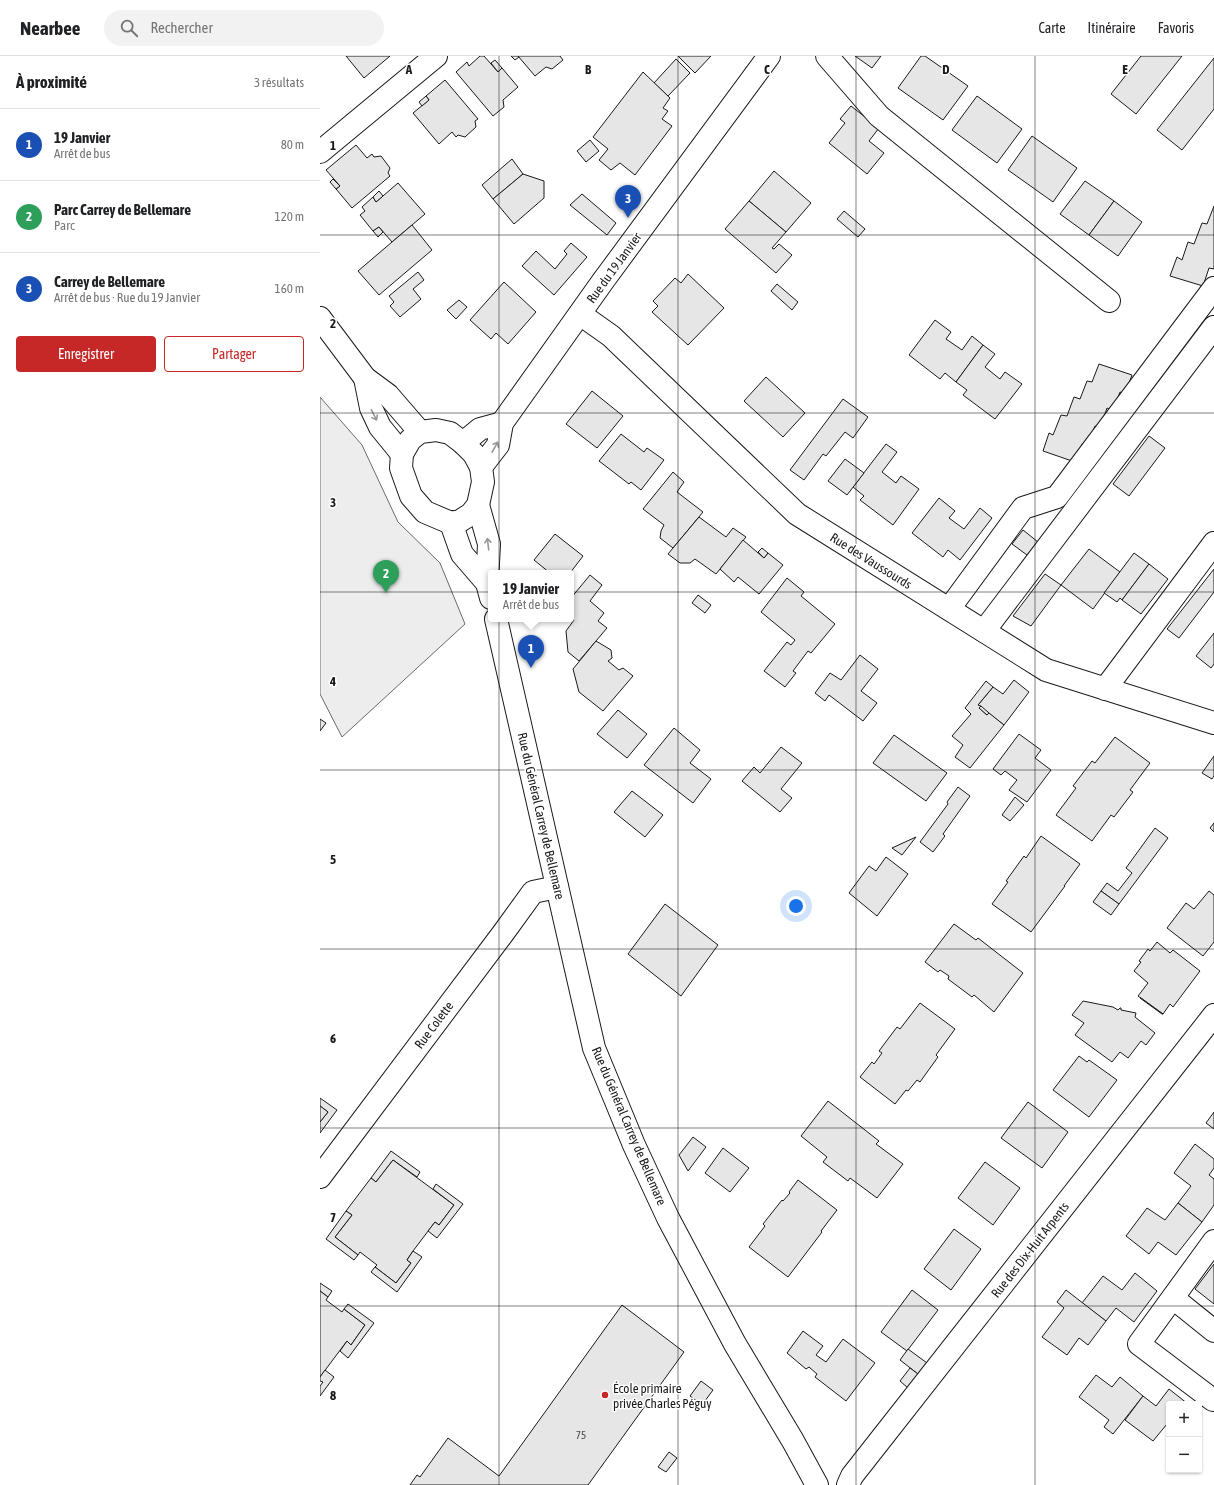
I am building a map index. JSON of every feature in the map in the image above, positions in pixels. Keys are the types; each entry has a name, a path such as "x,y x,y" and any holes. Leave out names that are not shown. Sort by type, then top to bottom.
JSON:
{"street":[{"path":"320,152 436,56"},
{"name":"Rue du 19 Janvier","path":"481,467 498,445 502,423 769,56"},
{"path":"827,56 879,116 1109,301"},
{"path":"949,609 1023,508 1057,497 1214,288"},
{"name":"Rue des Vaussourds","path":"580,314 611,336 797,514 1046,670 1214,723"},
{"path":"320,318 365,378 388,395 420,432"},
{"path":"984,631 1214,327"},
{"path":"365,378 371,408 380,427 402,454"},
{"path":"463,443 480,429 502,423"},
{"path":"478,505 471,514 460,521 451,523 425,512 411,496 401,468 402,454 410,440 420,432 436,430 450,433 474,454 481,467 482,482 478,505 489,544 489,570"},
{"path":"451,523 462,554 488,590"},
{"path":"1105,689 1214,543"},
{"name":"Rue du Général Carrey de Bellemare","path":"497,622 594,1048 625,1123 668,1218 735,1344 817,1485"},
{"name":"Rue Colette","path":"320,1177 496,944 533,892 557,887"},
{"name":"Rue des Dix-Huit Arpents","path":"848,1485 852,1476 1210,1030"},
{"path":"1214,1241 1139,1344 1213,1400 1214,1399"},
{"path":"1173,1298 1214,1331"}],"shaded area":[{"path":"320,397 362,445 398,522 440,563 465,624 342,737 320,694"}],"building":[{"path":"346,56 390,56 364,78"},
{"path":"480,56 484,56 498,72 502,68 518,87 503,100 504,107 493,116 456,72 467,62 469,66"},
{"path":"511,56 518,56 519,57 515,60"},
{"path":"518,56 560,56 563,60 552,69 546,67 535,76"},
{"path":"678,56 711,56 695,73"},
{"path":"855,56 881,56 872,68"},
{"path":"921,56 925,56 968,86 943,120 898,88"},
{"path":"1141,56 1182,56 1136,114 1111,94"},
{"path":"1214,58 1214,109 1182,150 1157,130"},
{"path":"676,59 690,73 668,96 654,83"},
{"path":"495,60 502,68 498,72 491,63"},
{"path":"643,72 670,98 663,108 668,111 662,119 672,126 635,175 620,163 611,170 599,160 608,149 593,137"},
{"path":"445,80 478,119 475,121 476,127 465,137 458,135 456,137 452,132 439,144 413,113 429,100 426,96"},
{"path":"426,96 429,100 422,106 419,102"},
{"path":"977,96 1022,129 997,163 952,130"},
{"path":"851,106 879,128 869,141 884,153 867,174 829,143 845,123 840,119"},
{"path":"1032,136 1077,168 1053,202 1008,170"},
{"path":"590,140 599,151 586,162 577,151"},
{"path":"356,145 367,158 372,154 374,157 381,156 390,168 388,173 390,176 352,208 336,189 340,186 326,170"},
{"path":"512,159 523,174 493,199 482,185"},
{"path":"774,171 811,203 786,232 749,201"},
{"path":"523,174 544,181 544,198 514,224 493,199"},
{"path":"333,179 340,186 336,189 330,182"},
{"path":"1085,181 1114,201 1089,235 1060,214"},
{"path":"398,183 425,214 392,242 379,227 373,231 360,215 365,211 362,207 373,197 376,202"},
{"path":"379,191 383,196 376,202 373,197"},
{"path":"582,194 616,223 607,235 570,205"},
{"path":"749,201 786,232 772,248 774,249 779,244 792,255 776,273 725,229"},
{"path":"1114,201 1142,222 1118,256 1089,235"},
{"path":"1214,206 1214,269 1209,268 1203,286 1170,276 1177,257 1182,260 1188,242 1194,244 1202,223 1207,224"},
{"path":"844,211 865,229 858,237 837,219"},
{"path":"412,225 432,250 379,295 358,271"},
{"path":"379,227 383,232 378,237 373,231"},
{"path":"571,243 587,257 554,295 522,266 536,251 555,269 567,254 564,251"},
{"path":"418,272 424,280 413,289 421,299 400,317 390,306 394,302 389,296"},
{"path":"688,274 724,308 688,345 652,312 658,306 653,301 675,278 681,283"},
{"path":"504,282 536,312 508,344 496,333 491,339 470,320"},
{"path":"777,284 798,302 792,310 771,291"},
{"path":"459,300 467,307 456,319 447,310"},
{"path":"935,320 951,332 946,339 962,350 972,336 983,345 956,382 945,373 940,379 909,355"},
{"path":"983,345 995,354 985,367 1000,379 1005,372 1022,384 995,419 963,395 967,390 956,382"},
{"path":"1099,364 1132,375 1125,394 1120,392 1113,411 1107,408 1100,428 1095,426 1087,446 1082,444 1075,462 1043,451 1049,433 1053,435 1061,415 1067,416 1074,397 1080,399 1087,381 1092,382"},
{"path":"766,377 805,413 783,437 744,401"},
{"path":"592,391 623,416 597,448 566,424"},
{"path":"843,399 868,417 853,438 845,432 826,456 823,454 804,480 790,470"},
{"path":"621,434 644,452 647,448 664,460 641,490 631,482 629,484 599,461"},
{"path":"1149,436 1165,448 1129,496 1113,484"},
{"path":"886,444 897,452 882,472 896,483 901,476 919,489 893,525 860,500 864,496 853,487"},
{"path":"845,459 864,473 847,495 828,481"},
{"path":"673,472 684,482 677,492 703,512 673,548 660,538 664,525 643,509"},
{"path":"939,498 955,511 949,518 964,529 980,508 992,518 960,560 948,550 943,557 912,533"},
{"path":"699,517 726,537 733,528 746,537 716,574 695,559 690,563 680,563 668,554"},
{"path":"1023,530 1038,542 1027,555 1012,544"},
{"path":"555,534 583,556 572,570 546,570 534,560"},
{"path":"743,540 764,558 768,553 783,565 759,594 738,577 734,582 720,569"},
{"path":"762,548 768,553 764,558 758,552"},
{"path":"1089,549 1120,572 1093,609 1061,585"},
{"path":"1134,553 1149,564 1122,600 1120,598 1117,602 1104,593"},
{"path":"1149,564 1168,579 1141,614 1122,600"},
{"path":"1214,569 1214,592 1179,638 1167,629"},
{"path":"1045,574 1061,585 1031,626 1013,616"},
{"path":"590,575 602,585 590,601 604,613 598,621 607,628 579,661 568,652 566,631 574,622 574,594"},
{"path":"787,578 804,592 801,596 835,624 811,653 808,651 793,671 796,673 785,687 764,671 787,642 791,645 795,640 761,612"},
{"path":"698,595 711,605 705,613 692,603"},
{"path":"1214,633 1214,664 1211,668 1196,656"},
{"path":"596,641 611,650 612,658 608,661 619,670 623,668 633,676 603,711 579,692 573,669"},
{"path":"860,655 878,669 861,691 877,703 863,721 829,695 825,701 815,693 830,673 841,680"},
{"path":"1014,680 1029,692 1004,725 978,705 993,687 1003,694"},
{"path":"986,681 993,687 978,705 981,706 979,708 987,715 989,713 1004,725 970,768 955,757 963,745 952,736 971,714 965,708"},
{"path":"981,706 989,713 987,715 979,708"},
{"path":"618,710 647,734 627,758 597,734"},
{"path":"320,719 326,723 320,731"},
{"path":"674,728 700,750 690,763 711,779 693,803 644,765"},
{"path":"1019,734 1041,750 1035,758 1051,770 1027,802 1009,790 1017,780 1005,771 1001,775 993,769"},
{"path":"894,735 947,773 926,801 873,763"},
{"path":"1115,737 1150,763 1130,790 1133,792 1114,817 1111,815 1092,841 1056,815 1076,788 1073,786 1092,761 1095,763"},
{"path":"781,747 802,763 781,789 792,798 780,812 742,781 754,767 760,773"},
{"path":"1214,756 1214,776 1212,779 1202,773"},
{"path":"958,787 970,796 943,834 945,836 933,852 920,842 948,804 947,802"},
{"path":"632,791 663,815 645,837 614,812"},
{"path":"1015,797 1024,805 1010,821 1002,815"},
{"path":"1214,823 1214,832 1210,828"},
{"path":"1155,828 1168,838 1119,904 1101,891 1107,883 1118,891 1132,873 1126,868"},
{"path":"1041,836 1080,864 1031,932 992,904 1024,856 1026,858"},
{"path":"916,837 902,855 892,848"},
{"path":"886,857 908,874 877,916 849,893 869,866 876,871"},
{"path":"1101,891 1119,904 1111,915 1093,902"},
{"path":"1209,891 1214,895 1214,942 1203,956 1167,928 1186,903 1194,909"},
{"path":"665,904 718,945 681,996 628,954"},
{"path":"954,924 976,940 978,938 1023,973 994,1012 974,995 972,997 948,979 949,976 940,970 938,972 925,962"},
{"path":"1157,942 1170,953 1173,950 1200,971 1173,1007 1170,1004 1163,1014 1138,996 1148,983 1134,971 1148,949 1150,951"},
{"path":"1141,998 1163,1014 1162,1014"},
{"path":"1083,1001 1113,1007 1118,1010 1121,1008 1121,1010 1136,1013 1135,1017 1155,1033 1146,1045 1141,1041 1128,1058 1120,1052 1112,1062 1075,1035 1084,1023 1072,1015"},
{"path":"920,1003 955,1029 936,1055 938,1057 920,1082 917,1080 908,1091 906,1090 895,1104 860,1077 872,1062 874,1064 882,1053 879,1051 897,1027 900,1029"},
{"path":"1079,1056 1087,1062 1089,1060 1117,1080 1089,1117 1053,1090"},
{"path":"320,1098 337,1110 320,1133 320,1122 328,1112 320,1106"},
{"path":"828,1101 879,1141 876,1144 903,1164 877,1198 850,1178 848,1181 823,1162 827,1157 801,1136"},
{"path":"1028,1102 1068,1132 1042,1168 1001,1138"},
{"path":"320,1106 328,1112 320,1122"},
{"path":"1214,1112 1214,1129 1206,1123"},
{"path":"693,1137 706,1147 688,1171 679,1155"},
{"path":"1195,1144 1214,1159 1214,1168 1209,1175 1214,1179 1214,1205 1202,1222 1178,1203 1191,1186 1174,1173"},
{"path":"723,1148 749,1168 730,1192 705,1173"},
{"path":"391,1151 420,1172 417,1177 393,1160 376,1182 371,1178"},
{"path":"393,1160 454,1205 439,1225 435,1222 413,1251 407,1260 411,1263 396,1283 375,1267 377,1265 360,1252 358,1255 335,1237 352,1215 346,1211 371,1178 376,1182"},
{"path":"985,1162 1020,1188 993,1225 958,1198"},
{"path":"798,1180 837,1210 788,1277 749,1247 765,1226 763,1224 782,1200 783,1201 790,1193 789,1192"},
{"path":"436,1184 463,1204 437,1238 428,1231 435,1222 439,1225 454,1205 433,1189"},
{"path":"1178,1203 1202,1222 1176,1255 1158,1242 1149,1254 1126,1236 1147,1208 1165,1220"},
{"path":"346,1211 352,1215 335,1237 358,1255 354,1260 326,1239"},
{"path":"954,1229 981,1249 951,1290 924,1269"},
{"path":"413,1251 422,1257 397,1292 371,1272 375,1267 396,1283 411,1263 407,1260"},
{"path":"1214,1264 1214,1304 1195,1289"},
{"path":"1135,1273 1157,1291 1134,1322 1116,1308 1106,1321 1082,1303 1103,1276 1122,1290"},
{"path":"320,1283 332,1291 328,1297 320,1291"},
{"path":"912,1290 938,1310 907,1351 881,1332"},
{"path":"1066,1290 1106,1321 1088,1345 1079,1338 1067,1355 1042,1337 1064,1308 1057,1302"},
{"path":"320,1291 328,1297 326,1300 342,1312 344,1309 365,1325 351,1345 347,1341 320,1377"},
{"path":"348,1304 374,1323 348,1358 340,1351 347,1341 351,1345 365,1325 344,1309"},
{"name":"École primaire privée Charles Péguy","path":"622,1305 684,1352 588,1485 410,1485 417,1475 420,1477 448,1438 499,1476"},
{"path":"803,1331 823,1346 816,1355 826,1362 843,1339 875,1363 846,1401 815,1377 817,1374 809,1367 806,1369 787,1353"},
{"path":"908,1349 927,1363 918,1374 900,1360"},
{"path":"910,1368 918,1374 908,1388 900,1381"},
{"path":"325,1370 334,1377 320,1396 320,1386 323,1382 320,1381 320,1377"},
{"path":"1096,1375 1112,1387 1120,1377 1143,1396 1113,1434 1104,1427 1109,1420 1079,1397"},
{"path":"701,1381 713,1390 702,1405 690,1396"},
{"path":"1169,1389 1184,1401 1166,1401 1166,1425 1153,1441 1125,1420 1143,1396 1156,1406"},
{"path":"669,1452 677,1458 666,1472 658,1467"}],"place":[{"name":"Carrey de Bellemare","path":"628,218"},
{"name":"Parc Carrey de Bellemare","path":"386,593"},
{"name":"19 Janvier","path":"531,668"},
{"name":"École primaire privée Charles Péguy","path":"605,1395"}]}
